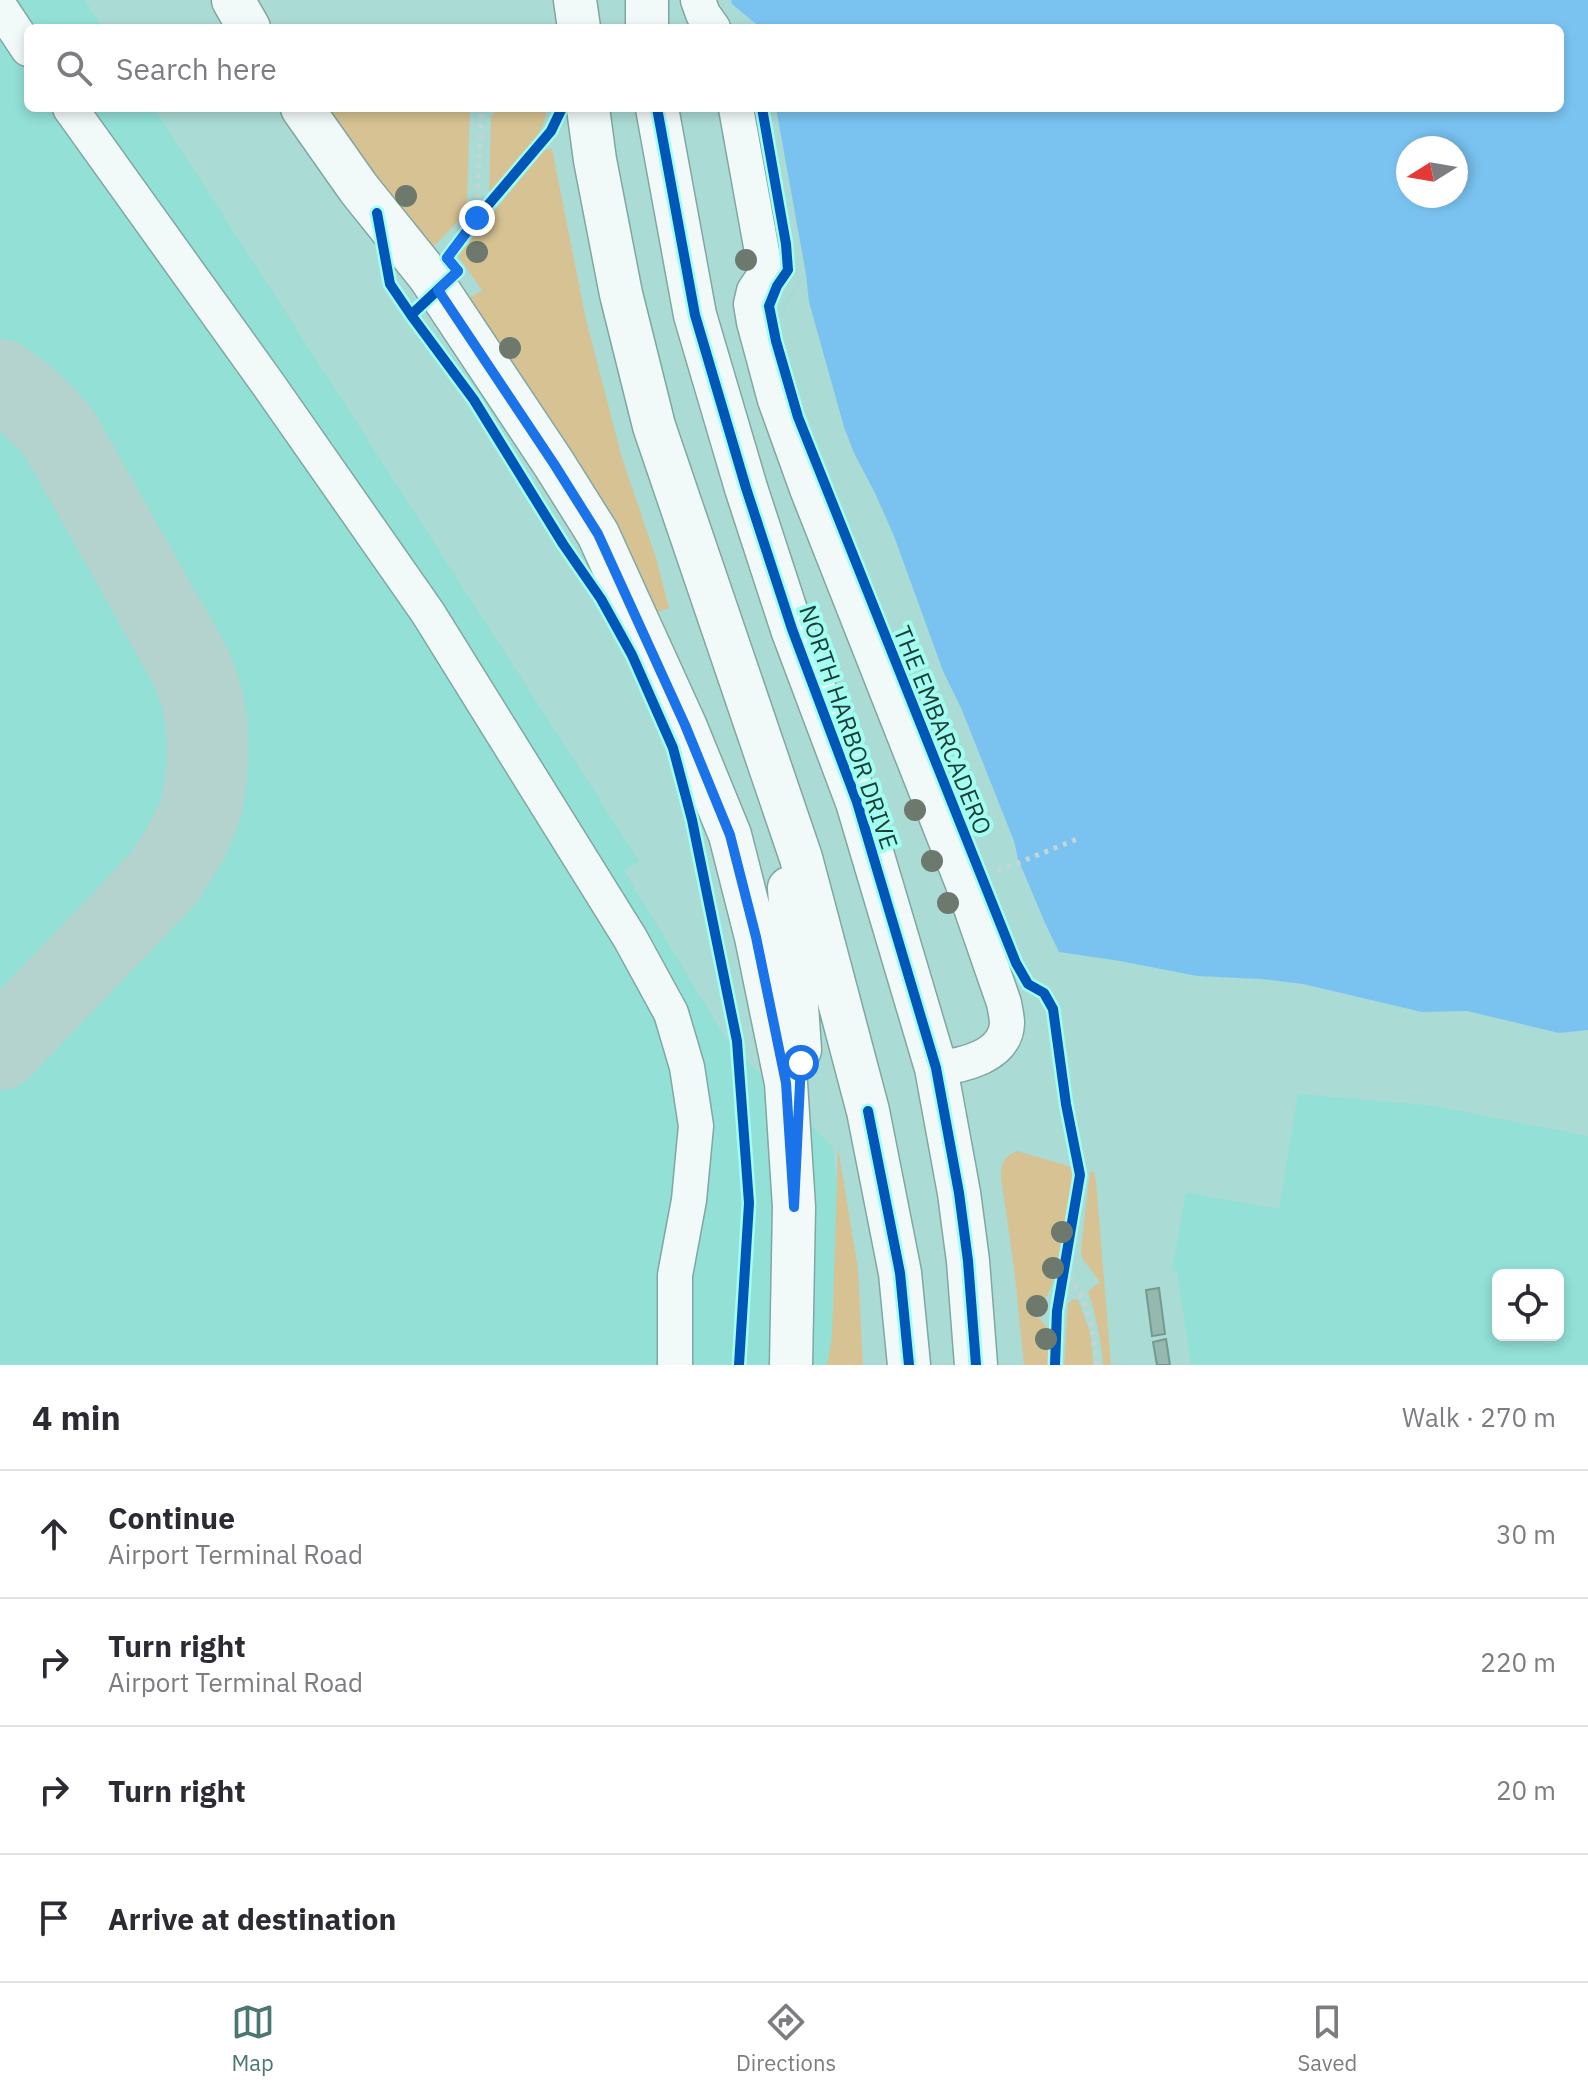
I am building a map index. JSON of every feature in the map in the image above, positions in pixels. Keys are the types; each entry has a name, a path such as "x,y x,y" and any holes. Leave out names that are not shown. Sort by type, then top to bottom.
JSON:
{"main road":[{"path":"233,0 247,24"},
{"path":"575,0 578,24"},
{"path":"647,0 647,24"},
{"path":"305,112 359,189 429,276 598,534 685,725 730,835 756,937 786,1083 794,1207"},
{"path":"589,112 621,294 654,426 801,858 868,1111 900,1273 909,1365"},
{"name":"NORTH HARBOR DRIVE","path":"658,112 695,315 792,629 857,802 936,1068 967,1247 976,1365"},
{"path":"783,803 801,1063 791,1365"}],"lane":[{"path":"698,0 710,24"},
{"path":"0,7 24,43"},
{"path":"73,112 428,613 630,938 671,1013 687,1067 696,1126 689,1200 675,1275 675,1365"},
{"path":"737,112 764,263 764,276 754,291 751,304 775,400 962,882 1004,1003 1007,1024 1002,1042 990,1052 960,1067 936,1068"}],"path":[{"path":"477,218 483,112"},
{"path":"470,228 486,207"},
{"path":"998,871 1077,839"},
{"path":"1062,1282 1066,1255"},
{"path":"1064,1268 1078,1287 1089,1313 1095,1336 1096,1365"}],"shaded area":[{"path":"0,0 85,0 100,24 24,24 24,112 157,112 639,861 624,871 728,1042 832,1146 859,1317 861,1365 0,1365"},
{"path":"731,0 1588,0 1588,1096 1485,1039 1329,1002 1084,962 1049,963 784,305 806,274 777,112 1564,112 1564,24 756,24"},
{"path":"319,112 470,112 467,205 463,216 432,248"},
{"path":"495,112 546,112 534,142 489,198 491,117"},
{"path":"552,149 586,320 622,458 656,558 669,608 649,615 462,303 482,290 458,256 544,150"},
{"path":"1298,1094 1434,1106 1588,1136 1588,1365 1191,1365 1177,1271 1172,1271 1186,1193 1279,1209"},
{"path":"838,1148 858,1269 863,1365 827,1365 832,1337"},
{"path":"1017,1151 1075,1168 1061,1258 1036,1315 1052,1337 1052,1365 1024,1365 1001,1178 1004,1161"},
{"path":"1090,1171 1094,1172 1096,1182 1111,1365 1103,1365 1098,1328 1088,1291 1100,1282 1082,1258 1081,1249"},
{"path":"1073,1299 1078,1300 1090,1332 1094,1365 1064,1365 1068,1304"}],"pier":[{"path":"806,274 809,302 844,427 894,536 943,671 962,710 1014,841 1018,859 1059,952 1197,976 1303,984 1422,1012 1467,1011 1559,1033 1588,1030 1588,1100 1530,1088 1483,1042 1328,1006 1085,966 1068,975 1047,966 1019,914 833,448 790,332 784,305"}],"building":[{"path":"1159,1288 1165,1334 1152,1336 1146,1290"},
{"path":"1166,1339 1170,1365 1157,1365 1153,1342"}],"taxiway":[{"path":"0,380 32,404 59,433 191,667 203,702 207,745 201,807 186,842 163,879 0,1049"}],"cycle path":[{"path":"411,315 458,271 447,258 551,131 560,112"},
{"path":"658,112 695,315 792,629 857,802 936,1068 959,1193 976,1365"},
{"name":"THE EMBARCADERO","path":"763,112 788,270 769,306 798,417 1016,963 1028,984 1044,993 1053,1009 1066,1104 1080,1175 1057,1311 1055,1365"},
{"path":"377,213 390,284 474,400 563,544 601,599 632,655 673,748 692,820 737,1041 749,1203 739,1365"},
{"path":"868,1111 900,1273 909,1365"}],"route":[{"path":"477,218 447,258 458,271 438,290 598,534 685,725 730,835 756,937 786,1083 794,1207 801,1063"}]}
